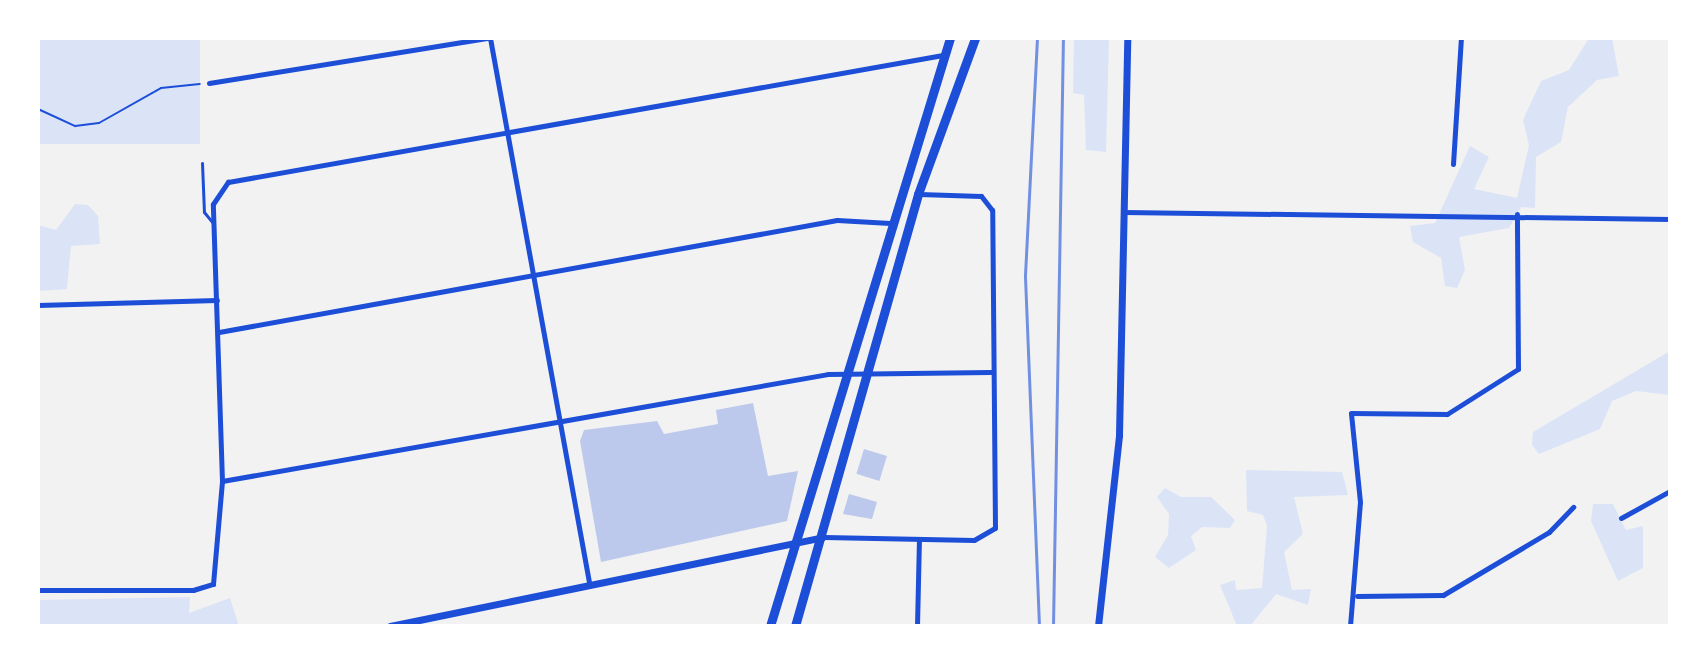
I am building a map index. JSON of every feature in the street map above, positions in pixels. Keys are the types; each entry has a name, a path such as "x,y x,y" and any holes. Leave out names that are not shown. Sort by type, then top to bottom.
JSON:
{"highway":[{"path":"770,626 799,539 890,223 950,38"},
{"path":"795,626 872,370 918,194 975,38"}],"main road":[{"path":"1098,626 1118,449 1127,38"},
{"path":"390,626 589,582 799,539 824,537"}],"street":[{"path":"209,83 489,38 589,582"},
{"path":"1453,164 1461,38"},
{"path":"38,590 193,590 213,584 222,481 213,204 228,182 943,55"},
{"path":"824,537 982,539 995,523 991,372 992,210 981,196 918,194"},
{"path":"1123,212 1517,214 1670,219"},
{"path":"1350,626 1357,596 1360,502 1351,413 1447,414 1518,369 1517,214"},
{"path":"219,332 837,220 890,223"},
{"path":"38,305 217,300"},
{"path":"222,481 847,372 991,372"},
{"path":"1621,518 1670,491"},
{"path":"1357,596 1443,595 1549,532 1573,507"},
{"path":"917,626 919,539"}],"lane":[{"path":"202,163 204,212 213,223"}],"path":[{"path":"38,109 75,126 99,123 161,88 209,83"}],"shaded area":[{"path":"38,38 200,38 200,144 38,144"},
{"path":"1074,38 1109,38 1106,152 1086,150 1084,95 1073,93"},
{"path":"1589,38 1612,38 1619,76 1597,80 1568,107 1561,142 1536,157 1535,208 1521,207 1509,228 1459,237 1465,270 1457,288 1445,286 1441,258 1413,242 1410,226 1435,223 1470,146 1489,157 1474,189 1517,198 1529,145 1523,120 1541,81 1569,70"},
{"path":"75,204 88,205 98,216 100,244 71,246 67,289 38,291 38,225 56,230"},
{"path":"1670,351 1670,395 1636,391 1612,401 1600,429 1539,454 1532,445 1533,432"},
{"path":"1246,470 1342,472 1348,495 1294,497 1303,534 1284,552 1292,590 1311,589 1308,605 1276,594 1250,626 1237,626 1220,585 1235,580 1236,590 1262,588 1267,526 1263,515 1247,511"},
{"path":"1165,488 1181,497 1211,497 1235,520 1230,528 1202,527 1191,536 1196,550 1169,568 1155,557 1168,535 1169,514 1157,497"},
{"path":"1593,504 1613,504 1626,530 1643,526 1643,568 1618,581 1591,521"},
{"path":"190,597 189,613 230,598 239,626 38,626 38,600"}],"building":[{"path":"753,403 768,476 798,471 787,521 601,562 580,441 584,430 657,421 664,434 718,424 716,410"},
{"path":"864,449 887,456 879,481 856,474"},
{"path":"849,494 877,502 872,519 843,514"}],"railway":[{"path":"1037,38 1025,277 1039,626"},
{"path":"1053,626 1063,38"}]}
